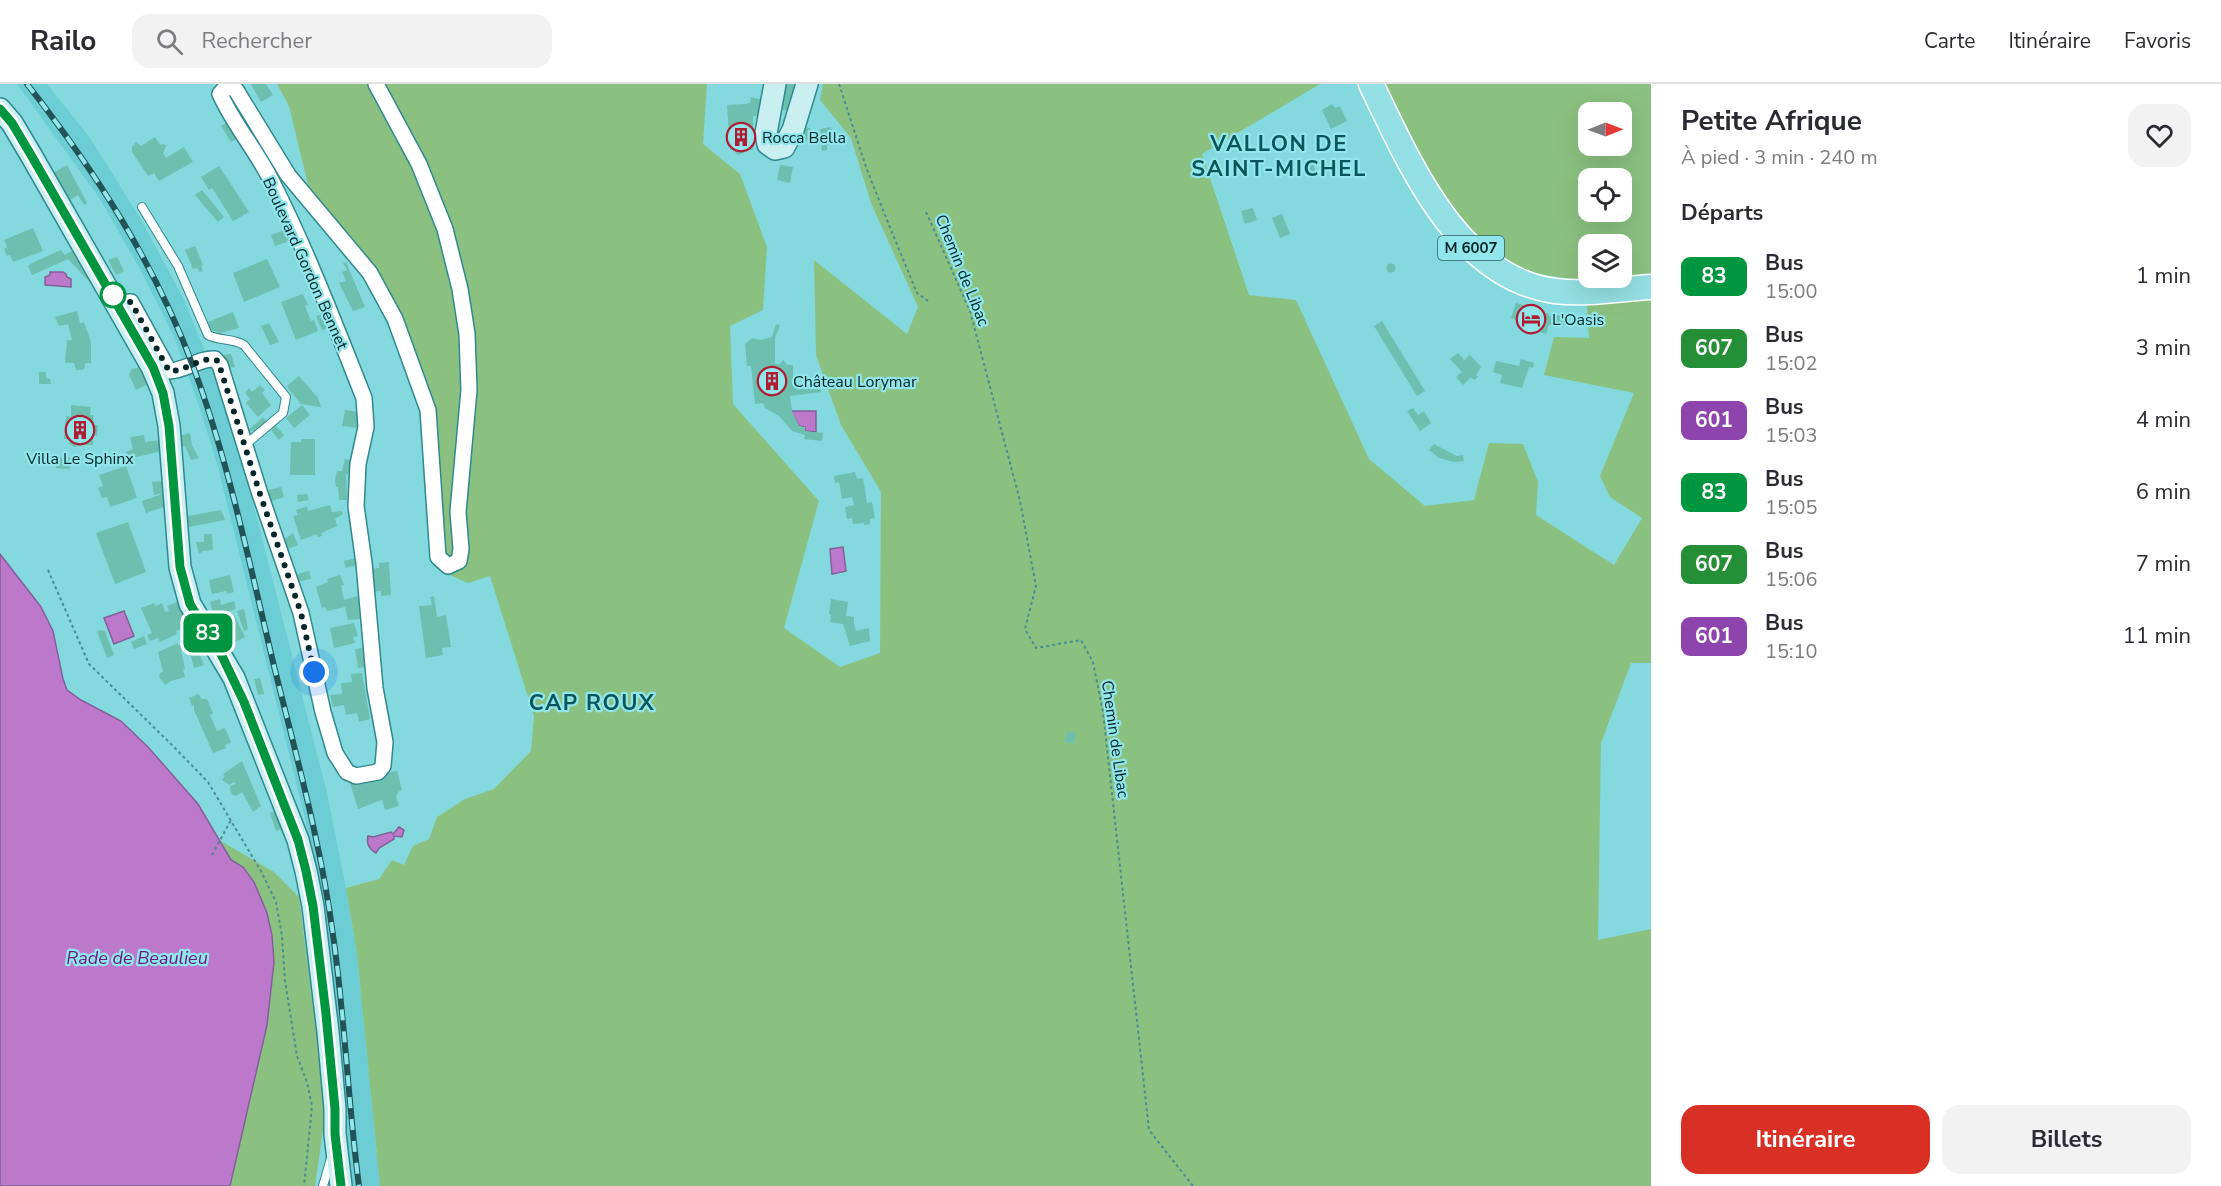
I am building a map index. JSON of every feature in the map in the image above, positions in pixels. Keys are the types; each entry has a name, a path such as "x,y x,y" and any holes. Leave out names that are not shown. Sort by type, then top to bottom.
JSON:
{"main road":[{"path":"775,84 766,133 768,144 775,149 784,147 807,84"},
{"name":"M 6007","path":"1371,84 1440,211 1463,240 1489,263 1518,280 1556,291 1593,292 1651,288"},
{"path":"0,109 12,123 118,303 153,367 163,393 169,426 180,567 184,587 190,604 234,678 298,840 313,906 341,1186"},
{"path":"331,1186 331,1156 335,1134"}],"street":[{"name":"Boulevard Gordon Bennet","path":"245,445 301,613 323,712 335,753 347,772 356,776 378,772 383,766 385,742 375,688 364,563 356,506 358,464 366,427 364,398 293,227 270,178 226,108 220,94 227,86 236,90 288,175 370,273 395,320 428,410 438,557 448,566 459,561 461,549 458,512 469,390 467,334 460,289 445,229 419,164 376,84"},
{"path":"118,303 131,302 169,371 177,371 207,359 218,361 245,445"}],"lane":[{"path":"142,207 178,266 208,335 215,339 240,342 244,345 286,397 283,412 245,445"},
{"path":"323,1186 331,1156"}],"path":[{"path":"839,84 867,170 887,220 917,293 928,301"},
{"name":"Chemin de Libac","path":"926,212 970,311 1020,501 1036,586 1025,629 1036,648 1081,640 1093,662 1103,712 1149,1130 1193,1186"},
{"path":"48,570 89,664 208,783 262,873 276,902 297,1056 307,1082 312,1106 304,1186"},
{"path":"212,855 231,820"}],"shaded area":[{"path":"17,84 47,84 90,138 142,221 183,298 213,370 240,452 327,793 357,954 380,1186 351,1186 332,973 312,847 217,463 197,400 174,337 141,271 100,199"}],"green space":[{"path":"277,84 707,84 703,144 740,174 767,247 763,310 730,326 733,404 819,501 784,628 840,667 880,653 881,492 841,425 816,355 814,260 907,334 918,307 871,203 851,138 820,100 823,84 1320,84 1202,154 1249,295 1296,300 1369,459 1425,506 1474,500 1489,443 1523,444 1538,482 1536,515 1614,565 1642,518 1610,497 1600,476 1634,393 1544,375 1554,337 1589,338 1585,288 1632,288 1632,234 1578,234 1578,280 1531,273 1491,250 1451,212 1384,84 1651,84 1651,663 1631,663 1601,743 1598,940 1651,929 1651,1186 380,1186 357,954 346,888 379,879 392,860 404,865 413,846 429,839 437,817 465,799 494,789 531,751 534,716 490,576 468,583 445,573 435,555 423,406 391,321 360,269 316,218 289,106"},
{"path":"219,840 274,872 299,897 326,1109 315,1186 230,1186 267,1025 274,962 272,935 267,913 254,882 243,867 231,860"}],"water":[{"path":"50,272 66,274 71,279 71,287 45,285 45,277 50,275"},
{"path":"791,411 816,411 816,432 805,431 805,427 799,426"},
{"path":"843,547 846,571 832,574 830,549"},
{"name":"Rade de Beaulieu","path":"0,554 41,607 53,631 67,690 121,721 148,747 198,804 231,860 243,867 254,882 267,913 272,935 274,962 267,1025 230,1186 0,1186"},
{"path":"124,611 134,636 114,644 104,618"},
{"path":"399,827 404,830 402,837 394,836 394,839 379,848 376,853 370,848 367,841 368,836 373,837 391,832 393,834"}],"building":[{"path":"251,84 266,84 273,95 261,102"},
{"path":"785,84 799,84 792,112 780,109"},
{"name":"Rocca Bella","path":"751,97 763,100 760,116 753,116 753,150 745,150 744,153 738,155 730,150 727,105 750,103"},
{"path":"1332,104 1335,108 1340,106 1347,121 1331,129 1322,110"},
{"path":"227,122 237,139 231,142 221,126"},
{"path":"804,126 811,129 807,141 800,138"},
{"path":"831,127 834,144 827,145 827,150 822,151 820,129"},
{"path":"155,137 160,145 166,146 163,153 166,158 184,147 193,162 159,181 154,173 148,176 132,152 132,147 136,142 141,146"},
{"path":"1313,163 1317,177 1311,179 1306,165"},
{"path":"67,165 87,203 84,205 78,195 67,202 52,174"},
{"path":"780,165 793,167 790,183 777,180"},
{"path":"219,166 249,212 233,221 212,188 209,190 201,177"},
{"path":"202,190 224,217 218,222 195,195"},
{"path":"1253,208 1257,220 1245,224 1241,211"},
{"path":"1282,214 1290,234 1280,238 1272,218"},
{"path":"33,228 43,251 13,262 4,249 7,247 4,240"},
{"path":"285,230 289,241 275,246 271,235"},
{"path":"195,246 203,265 201,266 203,271 199,272 198,268 193,269 185,250"},
{"path":"75,249 97,290 68,259 32,275 28,266 32,263 61,250 65,255"},
{"path":"117,257 124,271 116,275 108,260"},
{"path":"267,259 280,287 244,302 233,273"},
{"path":"346,262 365,307 353,311 339,283 346,281 342,272 347,270 343,263"},
{"path":"1391,264 1395,268 1391,272 1387,268"},
{"path":"303,294 311,321 314,320 318,331 296,340 281,302"},
{"name":"L'Oasis","path":"1516,303 1549,314 1549,316 1564,315 1565,325 1549,325 1546,334 1526,328 1527,324 1511,318"},
{"path":"77,311 80,323 84,322 91,342 91,363 85,363 85,368 82,370 76,370 74,363 65,363 67,340 72,340 68,324 59,326 55,317"},
{"path":"233,312 239,328 220,333 211,330 208,322"},
{"path":"322,314 328,328 322,330 316,316"},
{"path":"1382,321 1425,391 1417,396 1374,326"},
{"path":"269,323 279,342 270,345 261,326"},
{"name":"Château Lorymar","path":"776,324 780,325 775,338 775,364 780,364 783,360 787,365 793,365 793,385 820,382 821,392 790,396 792,411 799,426 805,427 805,431 823,433 822,441 804,439 805,435 792,431 779,416 765,408 763,403 755,404 751,366 747,366 745,344 752,338 761,340 772,337"},
{"path":"1458,353 1464,360 1470,355 1481,367 1476,375 1478,377 1474,380 1471,377 1463,385 1456,377 1462,372 1450,359"},
{"path":"231,354 235,367 229,368 223,355"},
{"path":"1521,359 1534,363 1533,368 1529,367 1522,388 1500,383 1502,375 1493,372 1496,361 1519,366"},
{"path":"141,367 148,384 136,390 129,375 132,369"},
{"path":"39,372 46,372 46,378 50,379 51,384 39,384"},
{"path":"299,376 318,398 321,407 301,404 289,390 287,386"},
{"path":"260,385 265,390 262,393 271,405 258,417 246,403 250,399 245,393 249,388 252,392"},
{"name":"Villa Le Sphinx","path":"71,405 91,407 90,415 93,415 94,425 98,425 97,436 93,435 93,445 74,447 69,443 70,439 64,439 66,416 71,417"},
{"path":"302,405 310,415 294,428 286,418"},
{"path":"1413,408 1418,415 1424,411 1431,423 1420,431 1407,411"},
{"path":"345,410 359,412 359,428 342,426"},
{"path":"263,417 266,421 255,431 247,431"},
{"path":"276,426 284,435 279,440 271,430"},
{"path":"190,433 192,445 199,458 191,460 185,446 179,447 178,436"},
{"path":"144,435 145,442 161,440 162,451 128,459 126,452 133,449 130,437"},
{"path":"301,439 315,439 315,475 290,475 291,442 301,442"},
{"path":"1434,444 1457,456 1463,455 1464,461 1454,462 1439,458 1429,450"},
{"path":"57,457 71,458 73,462 69,469 56,468 54,460"},
{"path":"345,459 352,460 350,473 346,475 347,500 339,500 335,479 337,471 342,471"},
{"path":"126,466 137,498 110,507 107,497 102,498 98,488 103,486 99,475"},
{"path":"855,472 857,479 863,478 867,503 872,502 875,518 870,519 870,524 853,524 852,518 847,519 845,507 854,505 852,497 842,499 839,482 835,483 834,476"},
{"path":"164,481 165,493 154,495 152,482"},
{"path":"281,487 284,497 268,502 264,491"},
{"path":"165,493 166,506 146,513 142,501"},
{"path":"307,494 309,500 298,502 297,495"},
{"path":"330,505 332,512 342,511 343,514 335,519 337,526 321,533 322,536 318,537 317,534 301,540 293,516 298,515 296,510 307,506 308,511"},
{"path":"221,510 225,520 184,528 183,517"},
{"path":"128,522 146,572 115,584 96,533"},
{"path":"293,533 298,545 285,550 282,541"},
{"path":"204,534 212,534 213,550 199,554 196,542 204,542"},
{"path":"356,558 356,565 346,568 344,561"},
{"path":"389,562 391,595 381,596 381,591 372,592 370,569 379,568 379,563"},
{"path":"309,571 311,579 296,582 294,575"},
{"path":"230,575 234,592 212,594 209,580"},
{"path":"340,575 344,585 341,586 344,600 358,596 360,619 348,620 345,607 327,611 325,607 322,608 316,587 328,582 327,579"},
{"path":"434,596 437,617 446,615 451,647 442,648 443,655 426,658 419,606 432,605 430,597"},
{"path":"220,599 221,605 234,601 236,609 214,616 210,602"},
{"path":"831,599 848,602 846,616 854,617 856,631 869,628 870,641 850,646 843,624 830,622"},
{"path":"179,601 187,618 185,619 187,626 160,642 158,638 150,641 147,635 152,633 141,608 154,603 155,606 162,603 165,612 169,611 167,606"},
{"path":"244,609 248,629 244,631 237,611"},
{"path":"234,615 245,637 228,646 217,623"},
{"path":"354,623 358,636 353,637 355,643 334,648 330,628"},
{"path":"97,631 105,631 114,655 107,658"},
{"path":"144,636 147,644 134,649 131,642"},
{"path":"178,643 185,677 165,685 159,677 163,672 158,652"},
{"path":"362,648 365,667 358,668 355,649"},
{"path":"198,650 204,665 194,668 190,653"},
{"path":"362,673 370,719 359,722 357,713 346,715 344,705 333,707 330,695 342,694 341,683 352,682 351,674"},
{"path":"260,678 264,694 258,695 254,679"},
{"path":"199,694 201,699 207,699 213,713 210,715 217,731 225,728 231,742 225,745 226,748 213,753 189,698"},
{"path":"1067,731 1076,733 1074,743 1065,742"},
{"path":"242,761 261,806 253,812 242,792 236,796 232,794 230,786 236,784 234,782 229,785 222,780 225,776 223,774"},
{"path":"387,769 388,773 397,771 402,790 396,796 399,806 385,810 382,800 358,809 350,783 361,784 374,780"},
{"path":"275,811 282,829 276,831 270,813"}],"railway":[{"path":"27,84 99,184 141,254 177,328 206,403 228,477 322,867 337,966 359,1186"}],"bus line":[{"name":"83","path":"0,109 12,123 118,303 153,367 163,393 169,426 180,567 184,587 190,604 234,678 298,840 306,871 313,906 326,1014 341,1186"}],"place":[{"name":"Rocca Bella","path":"741,137"},
{"name":"L'Oasis","path":"1531,319"},
{"name":"Château Lorymar","path":"772,381"},
{"name":"Villa Le Sphinx","path":"80,430"}],"district":[{"name":"VALLON DE SAINT-MICHEL","path":"1279,156"},
{"name":"CAP ROUX","path":"592,702"}],"route":[{"path":"113,295 118,303 131,302 169,371 177,371 207,359 218,361 301,613 314,672"}]}
